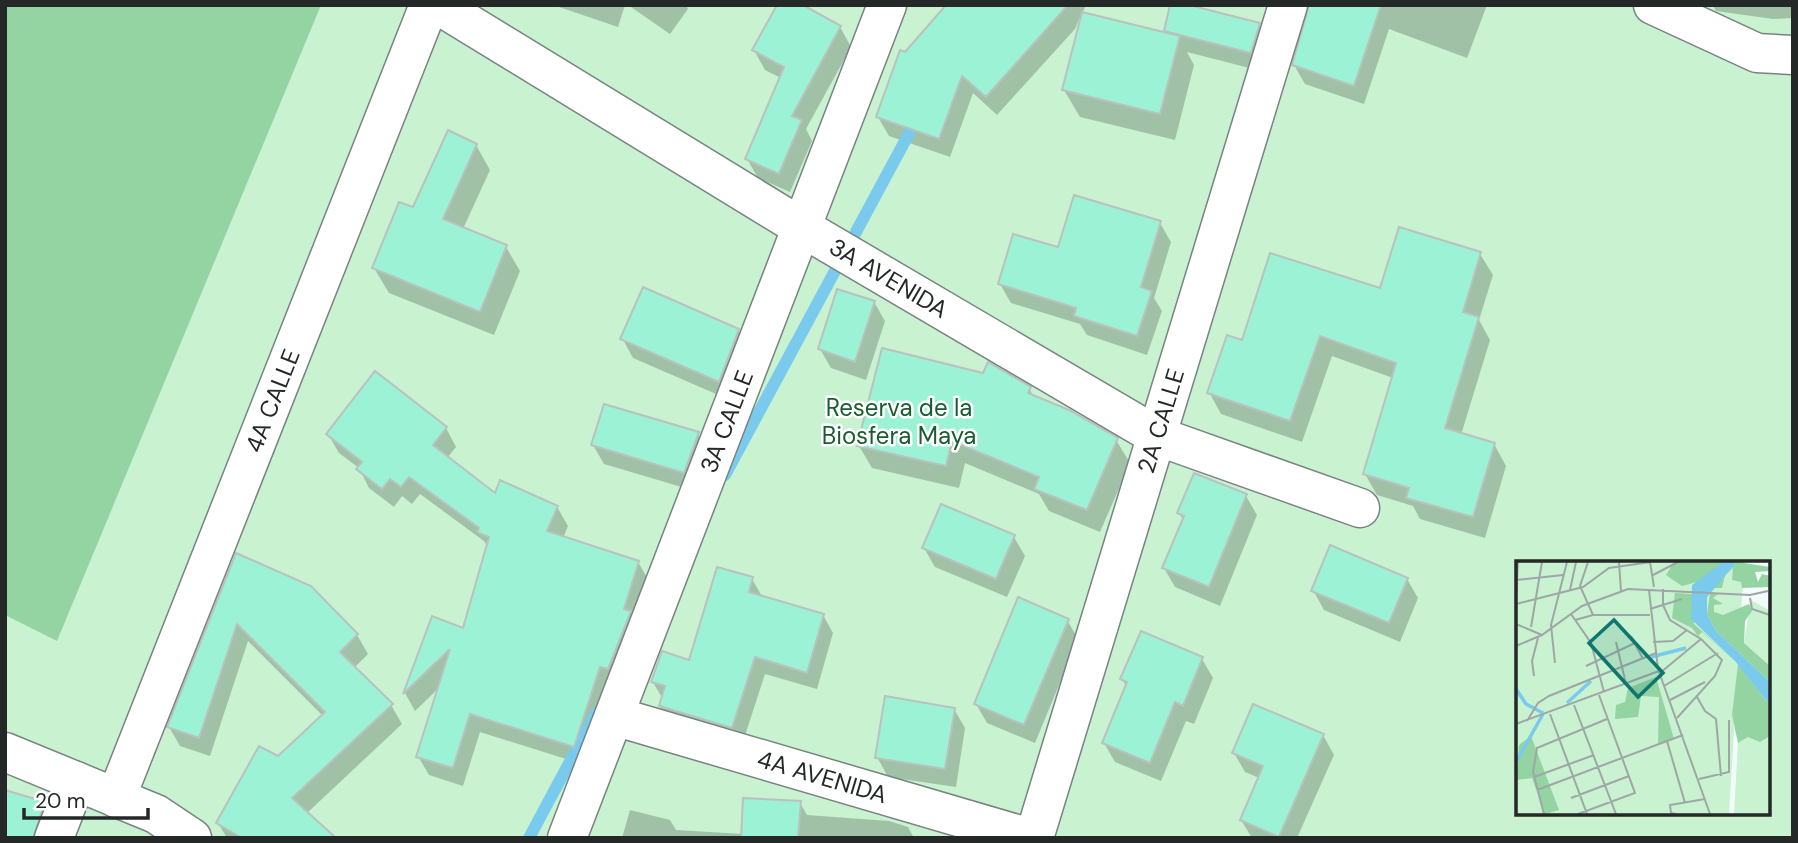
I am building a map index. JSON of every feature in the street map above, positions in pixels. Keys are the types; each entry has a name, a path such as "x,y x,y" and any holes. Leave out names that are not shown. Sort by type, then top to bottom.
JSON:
{"street":[{"name":"4A CALLE","path":"117,798 429,5"},
{"name":"3A AVENIDA","path":"438,5 801,227 1157,436 1360,509"},
{"name":"3A CALLE","path":"568,838 887,5"},
{"name":"2A CALLE","path":"1032,838 1288,5"},
{"path":"1653,5 1757,53 1793,55"},
{"name":"4A AVENIDA","path":"614,716 1032,838"},
{"path":"5,752 156,814 192,838"},
{"path":"54,838 76,781"}],"green space":[{"name":"Reserva de la Biosfera Maya","path":"5,5 1793,5 1793,838 5,838"},
{"path":"5,5 321,5 57,641 5,615"}],"building":[{"path":"777,5 803,5 841,26 792,116 802,120 779,174 745,159 784,67 752,50"},
{"path":"946,5 1068,5 986,97 962,76 939,139 876,117 900,50 905,52"},
{"path":"1170,5 1189,5 1260,23 1251,53 1164,31"},
{"path":"1309,5 1381,5 1354,86 1292,65"},
{"path":"1082,12 1180,36 1160,114 1062,90"},
{"path":"448,130 477,144 443,219 507,245 480,312 372,268 399,202 413,207"},
{"path":"1074,195 1161,221 1141,287 1152,291 1137,336 1074,316 1076,308 998,284 1013,234 1058,247"},
{"path":"1399,227 1481,252 1463,312 1479,317 1445,428 1495,443 1473,517 1406,498 1409,488 1363,474 1396,363 1320,336 1290,421 1207,393 1227,335 1242,340 1270,253 1380,288"},
{"path":"643,287 739,329 719,382 620,339"},
{"path":"837,289 875,301 855,362 818,349"},
{"path":"882,348 983,373 988,362 1031,387 1028,393 1069,410 1118,438 1087,510 1034,489 1039,477 952,441 946,466 857,446"},
{"path":"375,371 447,427 433,445 495,493 500,480 558,506 547,531 639,561 624,609 631,611 608,669 600,667 574,747 470,714 453,768 416,757 450,649 403,694 432,616 463,628 489,537 477,532 479,528 409,477 401,487 390,479 382,489 356,469 362,462 326,434"},
{"path":"604,404 699,432 684,473 591,445"},
{"path":"1194,473 1247,494 1209,587 1162,568 1184,516 1177,513"},
{"path":"941,504 1015,535 996,579 922,548"},
{"path":"1330,545 1408,578 1389,623 1311,591"},
{"path":"236,553 311,586 358,634 340,652 393,704 292,798 336,838 242,838 216,823 259,746 278,756 325,712 237,624 199,738 167,727"},
{"path":"717,567 753,577 749,592 824,614 807,673 755,657 732,728 659,706 665,686 651,682 662,651 689,660"},
{"path":"1018,597 1069,619 1024,725 974,704"},
{"path":"1141,631 1203,657 1183,706 1175,702 1150,763 1102,743 1127,682 1120,679"},
{"path":"885,696 955,708 945,769 875,758"},
{"path":"1253,704 1324,734 1279,837 1240,820 1263,766 1232,753"},
{"path":"5,790 45,802 33,838 5,838"},
{"path":"743,798 801,801 798,838 741,838"}],"waterway":[{"path":"725,475 919,115"},
{"path":"529,838 596,713"}]}
